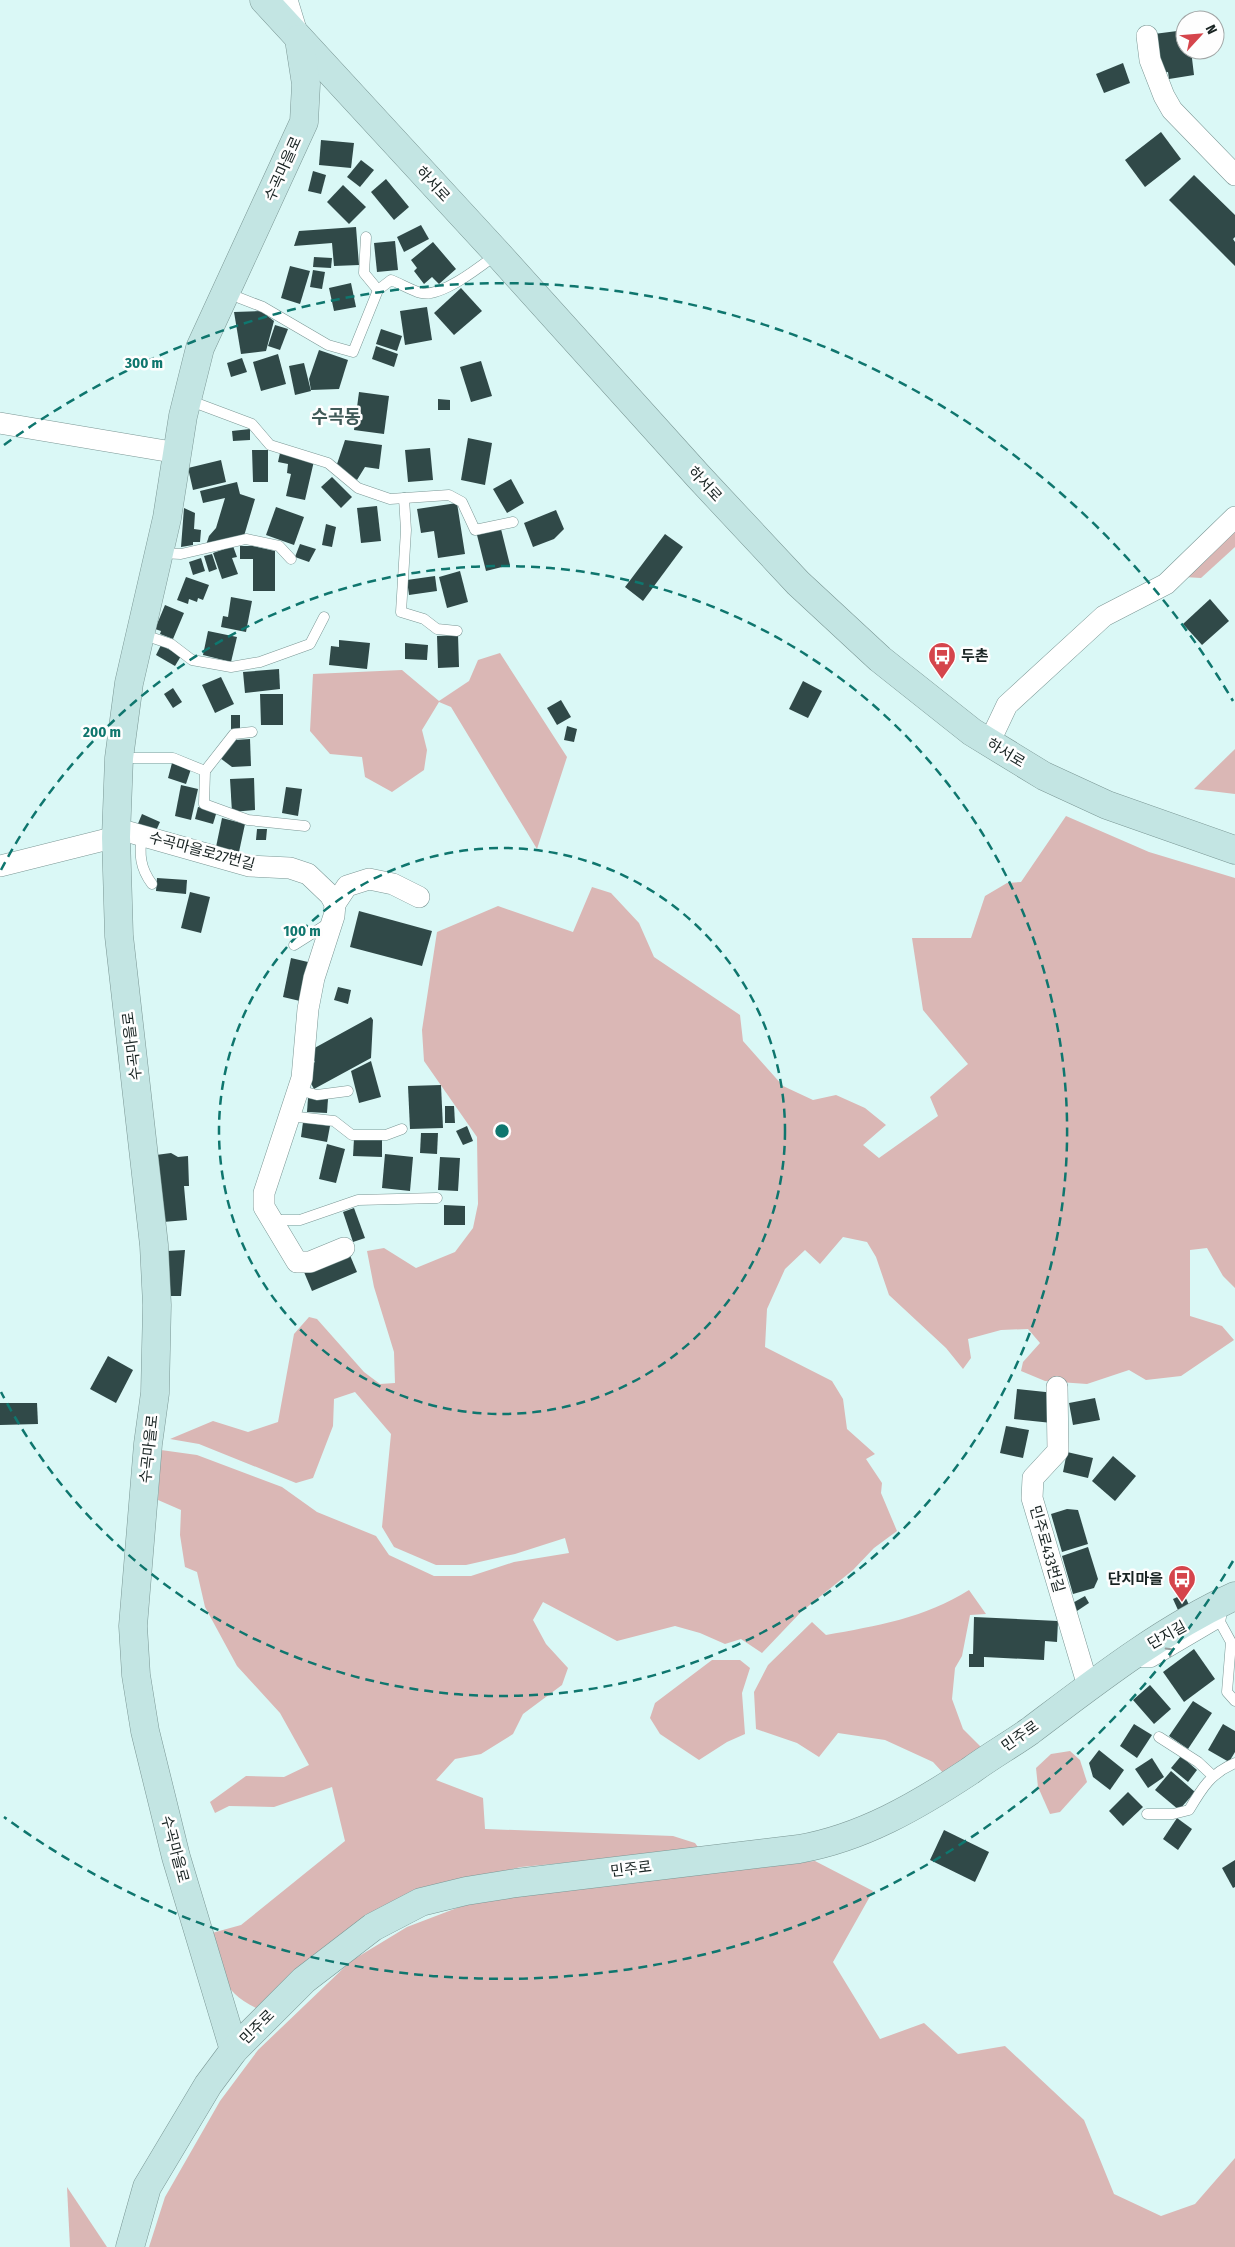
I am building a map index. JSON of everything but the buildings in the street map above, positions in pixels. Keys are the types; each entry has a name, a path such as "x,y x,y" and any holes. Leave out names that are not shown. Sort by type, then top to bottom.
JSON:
{"street":[{"name":"하서로","path":"264,0 798,583 880,659 930,701 989,743 1044,776 1107,805 1235,850"},
{"path":"287,0 299,39"},
{"path":"1147,36 1150,60 1164,96 1172,110 1235,175"},
{"name":"수곡마을로","path":"234,2050 176,1857 145,1731 136,1675 134,1626 148,1444 155,1392 157,1305 153,1235 119,936 129,836 119,758 129,682 159,553 187,399 200,348 304,122 306,84 299,39"},
{"path":"0,423 178,453"},
{"path":"989,743 1007,705 1097,622 1104,616 1166,584 1235,518"},
{"path":"0,866 129,836"},
{"name":"수곡마을로27번길","path":"129,836 249,866 290,868 308,874 330,894 335,904"},
{"path":"344,1248 310,1262 297,1262 264,1207 264,1193 302,1078 308,1008 314,978 331,928 335,904 347,886 368,879 393,884 419,897"},
{"name":"민주로433번길","path":"1057,1387 1058,1451 1033,1478 1032,1498 1088,1686"},
{"name":"민주로","path":"130,2247 147,2187 208,2086 234,2050 304,1980 373,1927 421,1902 466,1891 516,1883 798,1849 829,1842 868,1828 921,1803 1028,1732 1088,1686 1190,1618 1226,1606"}],"lane":[{"path":"366,237 364,273 378,290"},
{"path":"227,292 263,307 328,345 353,352 378,290 392,280 422,293 436,292 471,273 498,254"},
{"path":"187,399 252,424 270,445 328,463 358,488 390,499 448,495 462,502 475,530 513,522"},
{"path":"404,498 406,530 401,612 424,619 437,629 457,631"},
{"path":"159,553 181,554 246,539 279,546 291,559"},
{"path":"140,634 171,644 192,660 231,667 260,662 310,644 324,618"},
{"path":"252,732 234,734 205,771 204,804 248,820 306,826"},
{"path":"119,758 172,758 205,771"},
{"path":"129,836 140,852 143,872 152,884"},
{"path":"294,945 324,926 331,928"},
{"path":"298,1090 317,1094 348,1091"},
{"path":"289,1116 334,1121 352,1135 386,1134 402,1129"},
{"path":"271,1220 300,1220 358,1200 437,1198"},
{"path":"1226,1606 1231,1642 1228,1692 1235,1701"},
{"path":"1159,1737 1198,1762 1214,1776"},
{"path":"1147,1814 1173,1814 1189,1810 1205,1783 1223,1768 1235,1763"}],"shaded area":[{"path":"1235,528 1235,547 1201,578 1184,577"},
{"path":"500,653 567,757 537,849 451,707 439,702 422,730 427,750 424,770 392,792 365,777 362,757 330,754 310,731 313,674 402,670 439,701 469,681 478,660"},
{"path":"1235,749 1235,794 1194,789"},
{"path":"1066,816 1149,852 1235,878 1235,1288 1223,1276 1207,1248 1190,1250 1190,1316 1222,1326 1234,1340 1181,1376 1146,1380 1129,1370 1087,1384 1045,1381 1021,1371 1023,1362 1040,1343 1028,1329 1001,1330 968,1339 971,1358 963,1369 946,1348 889,1295 876,1257 867,1242 843,1237 820,1264 805,1250 785,1269 767,1309 765,1347 832,1381 843,1399 847,1429 875,1454 866,1459 882,1483 881,1493 897,1531 874,1548 853,1570 801,1612 762,1653 741,1639 725,1644 700,1633 675,1626 617,1641 543,1602 533,1620 546,1644 568,1668 562,1685 523,1714 513,1734 481,1754 455,1759 436,1780 483,1798 485,1829 673,1836 695,1843 700,1850 521,1867 422,1889 342,1935 256,2008 244,2001 228,1986 223,1977 212,1933 241,1925 345,1841 332,1787 274,1807 229,1806 215,1813 210,1802 246,1776 284,1777 309,1765 280,1713 237,1666 205,1607 197,1572 185,1567 180,1535 181,1510 158,1500 161,1450 197,1455 282,1487 317,1512 376,1536 389,1555 434,1576 471,1576 514,1562 569,1553 565,1538 515,1554 466,1565 436,1565 394,1547 382,1527 391,1434 355,1392 334,1399 333,1426 313,1478 296,1483 199,1444 170,1439 213,1421 248,1432 278,1422 294,1334 309,1317 317,1319 364,1372 380,1384 395,1383 394,1352 374,1287 367,1251 384,1248 416,1268 455,1252 473,1228 478,1204 477,1137 424,1061 422,1030 437,932 498,906 573,932 592,887 611,893 639,923 654,957 740,1015 743,1041 783,1086 813,1100 836,1095 865,1108 886,1125 863,1145 879,1158 938,1116 930,1097 968,1064 923,1010 912,938 971,938 985,896 1007,883 1021,882"},
{"path":"969,1590 986,1614 970,1615 962,1656 955,1668 952,1699 963,1729 982,1748 945,1775 933,1762 885,1740 838,1733 819,1757 797,1743 756,1729 754,1692 768,1665 812,1622 826,1635 863,1628 900,1620 935,1608"},
{"path":"712,1660 740,1660 750,1668 742,1693 745,1734 727,1742 699,1760 660,1734 650,1718 655,1703"},
{"path":"1070,1751 1080,1760 1087,1782 1060,1812 1050,1814 1038,1787 1036,1768 1051,1754"},
{"path":"815,1861 873,1891 833,1962 880,2039 924,2023 958,2054 1005,2046 1084,2120 1114,2194 1161,2216 1195,2204 1235,2158 1235,2247 149,2247 165,2197 220,2101 258,2050 351,1961 407,1927 470,1903 580,1886"},
{"path":"67,2187 107,2247 70,2247"}],"place":[{"name":"두촌","path":"942,680"},
{"name":"단지마을","path":"1182,1603"}],"district":[{"name":"수곡동","path":"336,417"}]}
